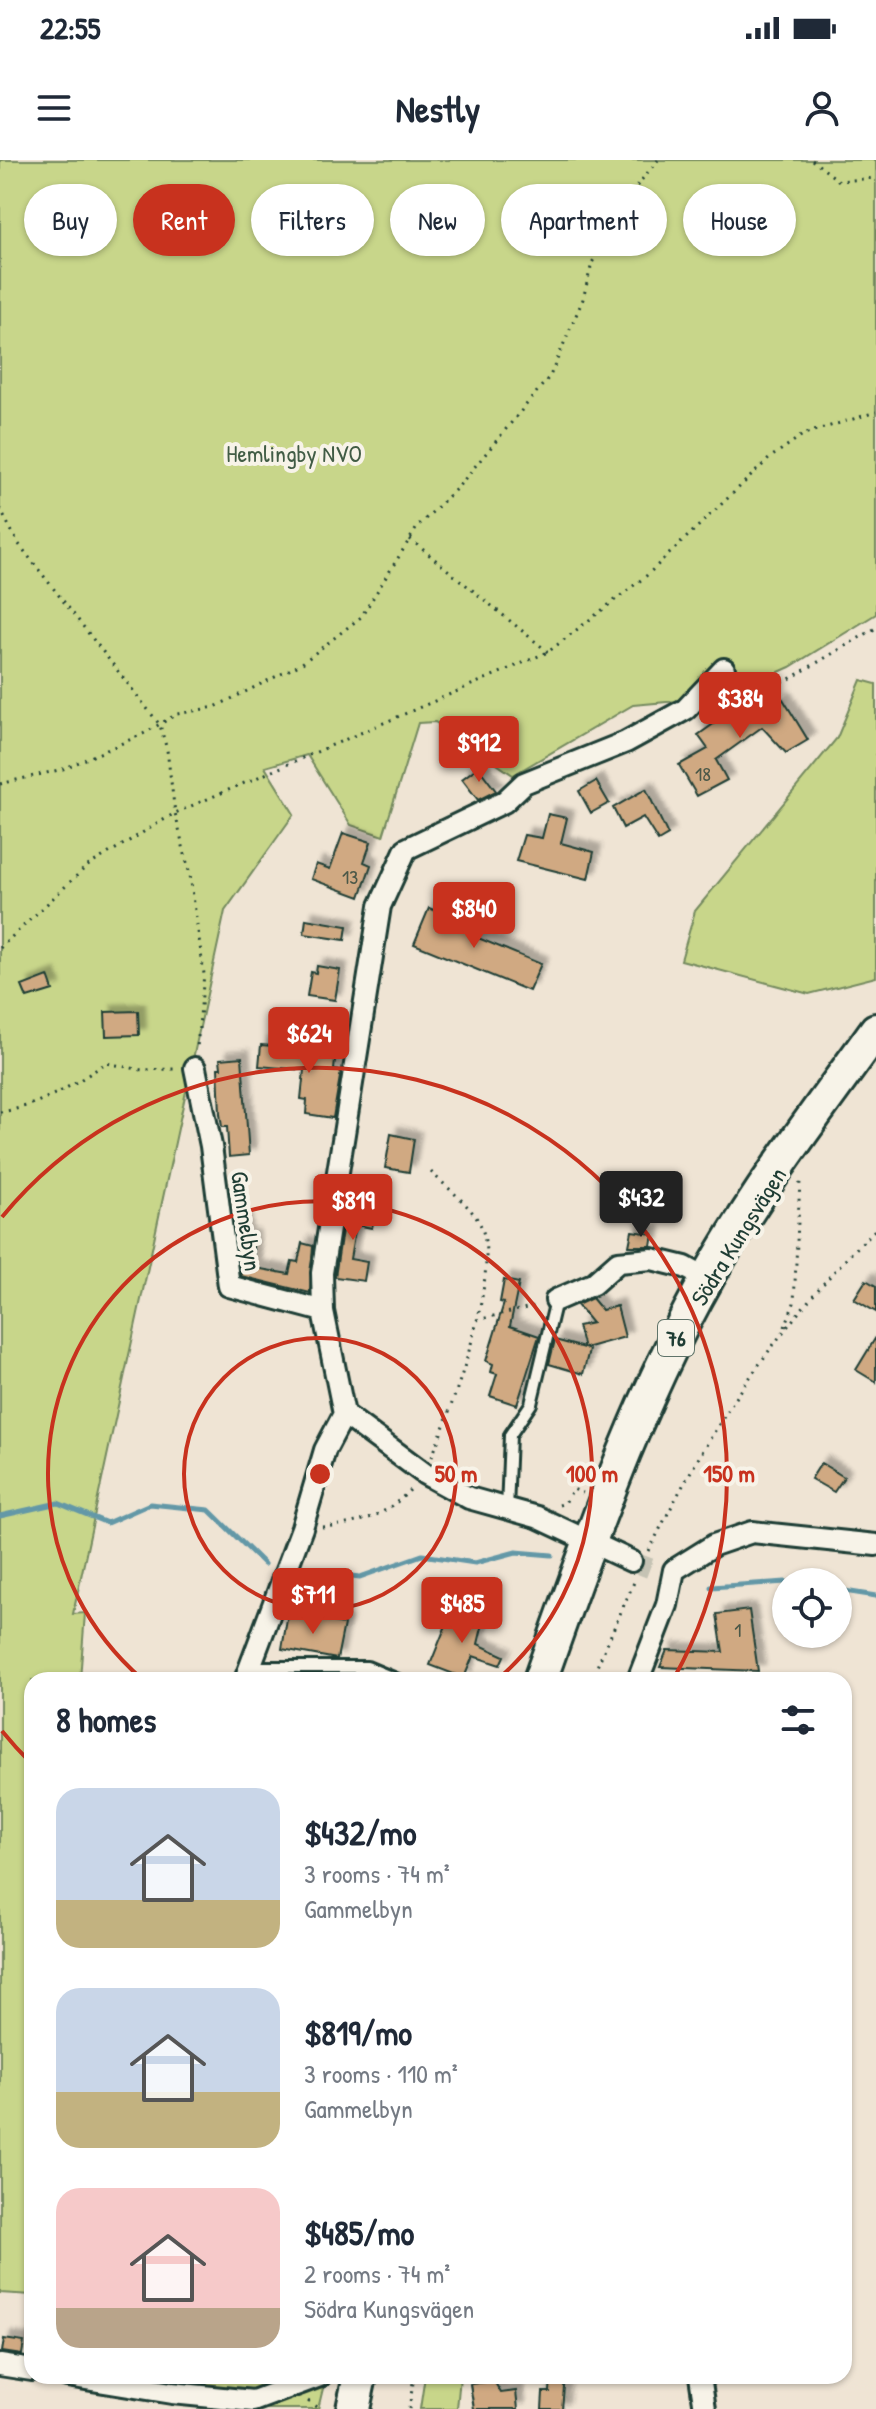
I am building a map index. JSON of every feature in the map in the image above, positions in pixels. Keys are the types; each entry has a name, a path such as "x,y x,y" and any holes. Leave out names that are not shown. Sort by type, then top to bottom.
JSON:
{"main road":[{"name":"Södra Kungsvägen","path":"543,1672 651,1392 707,1279 763,1192 876,1030"},
{"path":"353,2409 358,2384"}],"street":[{"path":"248,1672 302,1528 325,1450 344,1414 323,1311 322,1273 380,906 406,849 504,802 524,783 626,742 686,709 724,669"},
{"name":"Gammelbyn","path":"195,1068 211,1146 229,1286 323,1311"},
{"path":"556,1300 593,1284 618,1262 652,1259 685,1267 707,1279"},
{"path":"344,1414 425,1474 469,1498 529,1515 648,1567 667,1605 641,1672"},
{"path":"648,1567 752,1532 876,1545"},
{"path":"0,2365 24,2369"},
{"path":"116,2384 253,2401 299,2384"},
{"path":"701,2384 705,2409"}],"lane":[{"path":"507,1510 510,1435 531,1404 556,1300"},
{"path":"281,1672 367,1667 379,1672"}],"path":[{"path":"0,784 70,766 190,710 215,707 310,658 361,617 410,539 550,376 583,299 592,263 630,194 658,160"},
{"path":"812,160 839,181 876,178"},
{"path":"0,948 86,867 175,813 548,652 646,576 771,457 804,434 876,412"},
{"path":"0,509 18,543 160,725 167,750 175,813 190,875 204,974 195,1068 142,1070 106,1063 78,1082 17,1110 0,1112"},
{"path":"410,539 548,652"},
{"path":"724,669 786,681 876,628"},
{"path":"783,1332 794,1303 800,1170"},
{"path":"302,1528 347,1525 391,1510 425,1474 447,1418 477,1320 487,1244 479,1222 431,1172"},
{"path":"595,1672 697,1460 783,1332 876,1229"},
{"path":"477,1320 556,1300"},
{"path":"529,1515 565,1503 573,1489 606,1502"},
{"path":"409,2409 413,2384"}],"green space":[{"name":"Hemlingby NVO","path":"0,160 876,160 876,614 790,667 723,697 633,705 513,775 435,722 418,723 383,836 351,825 307,755 265,767 294,814 225,911 73,1614 85,1613 81,1672 24,1672 24,2294 0,2293"},
{"path":"861,680 876,684 876,977 809,994 681,960 695,911 837,738"},
{"path":"207,2384 324,2384 318,2409 211,2409"},
{"path":"424,2384 459,2384 457,2409 420,2409"}],"building":[{"path":"761,696 772,709 783,699 808,740 786,753 762,727 716,760 727,780 697,796 679,765 708,749 698,735 719,720 716,716 731,706 739,716"},
{"path":"478,767 496,791 478,800 462,779"},
{"path":"596,781 609,803 591,813 579,791"},
{"path":"646,789 668,835 658,841 643,817 623,828 613,808"},
{"path":"548,814 567,818 561,843 594,852 588,879 516,861 524,835 542,838"},
{"path":"343,833 371,842 364,862 371,865 360,897 311,879 316,864 330,869"},
{"path":"429,908 481,930 478,938 541,964 529,991 414,944"},
{"path":"306,919 347,926 345,940 304,934"},
{"path":"317,966 340,970 335,1000 307,996 311,972 316,973"},
{"path":"48,976 53,990 27,998 22,986"},
{"path":"138,1011 139,1035 106,1036 105,1012"},
{"path":"261,1045 336,1051 334,1070 341,1071 333,1118 306,1114 307,1100 301,1099 304,1070 259,1066"},
{"path":"242,1057 249,1155 229,1157 227,1127 222,1127 220,1114 218,1068 221,1068 220,1059"},
{"path":"391,1134 414,1139 409,1172 385,1168"},
{"path":"346,1203 376,1208 372,1228 356,1225 350,1259 367,1262 364,1281 335,1277"},
{"path":"244,1220 246,1238 252,1237 255,1268 289,1274 292,1261 298,1262 302,1243 313,1246 310,1293 241,1276 234,1221"},
{"path":"632,1231 653,1234 651,1246 629,1246"},
{"path":"504,1280 519,1283 510,1326 539,1336 517,1405 490,1396 497,1374 491,1372 493,1364 486,1361 504,1303 500,1302"},
{"path":"866,1280 876,1286 876,1312 854,1299"},
{"path":"592,1298 602,1310 617,1306 625,1337 585,1348 589,1350 583,1374 549,1364 555,1340 584,1348 578,1326 592,1323 577,1305"},
{"path":"876,1337 876,1382 856,1370"},
{"path":"821,1463 844,1477 834,1492 811,1479"},
{"path":"453,1608 484,1619 478,1644 504,1656 500,1665 473,1656 466,1672 448,1672 430,1665"},
{"path":"749,1610 758,1671 660,1667 667,1650 723,1652 717,1614"},
{"path":"288,1613 344,1624 337,1659 282,1649"},
{"path":"4,2339 24,2342 22,2355 2,2352"},
{"path":"470,2384 496,2384 501,2393 516,2391 518,2409 474,2409"},
{"path":"550,2384 564,2384 562,2409 542,2409 543,2392 550,2392"}],"waterway":[{"path":"0,1516 58,1503 107,1523 150,1504 209,1510 264,1564"},
{"path":"309,1571 360,1577 422,1555 475,1563 516,1552 552,1555"},
{"path":"711,1587 772,1583"},
{"path":"852,1592 876,1596"}],"tunnel":[{"path":"631,1561 655,1570"}]}
